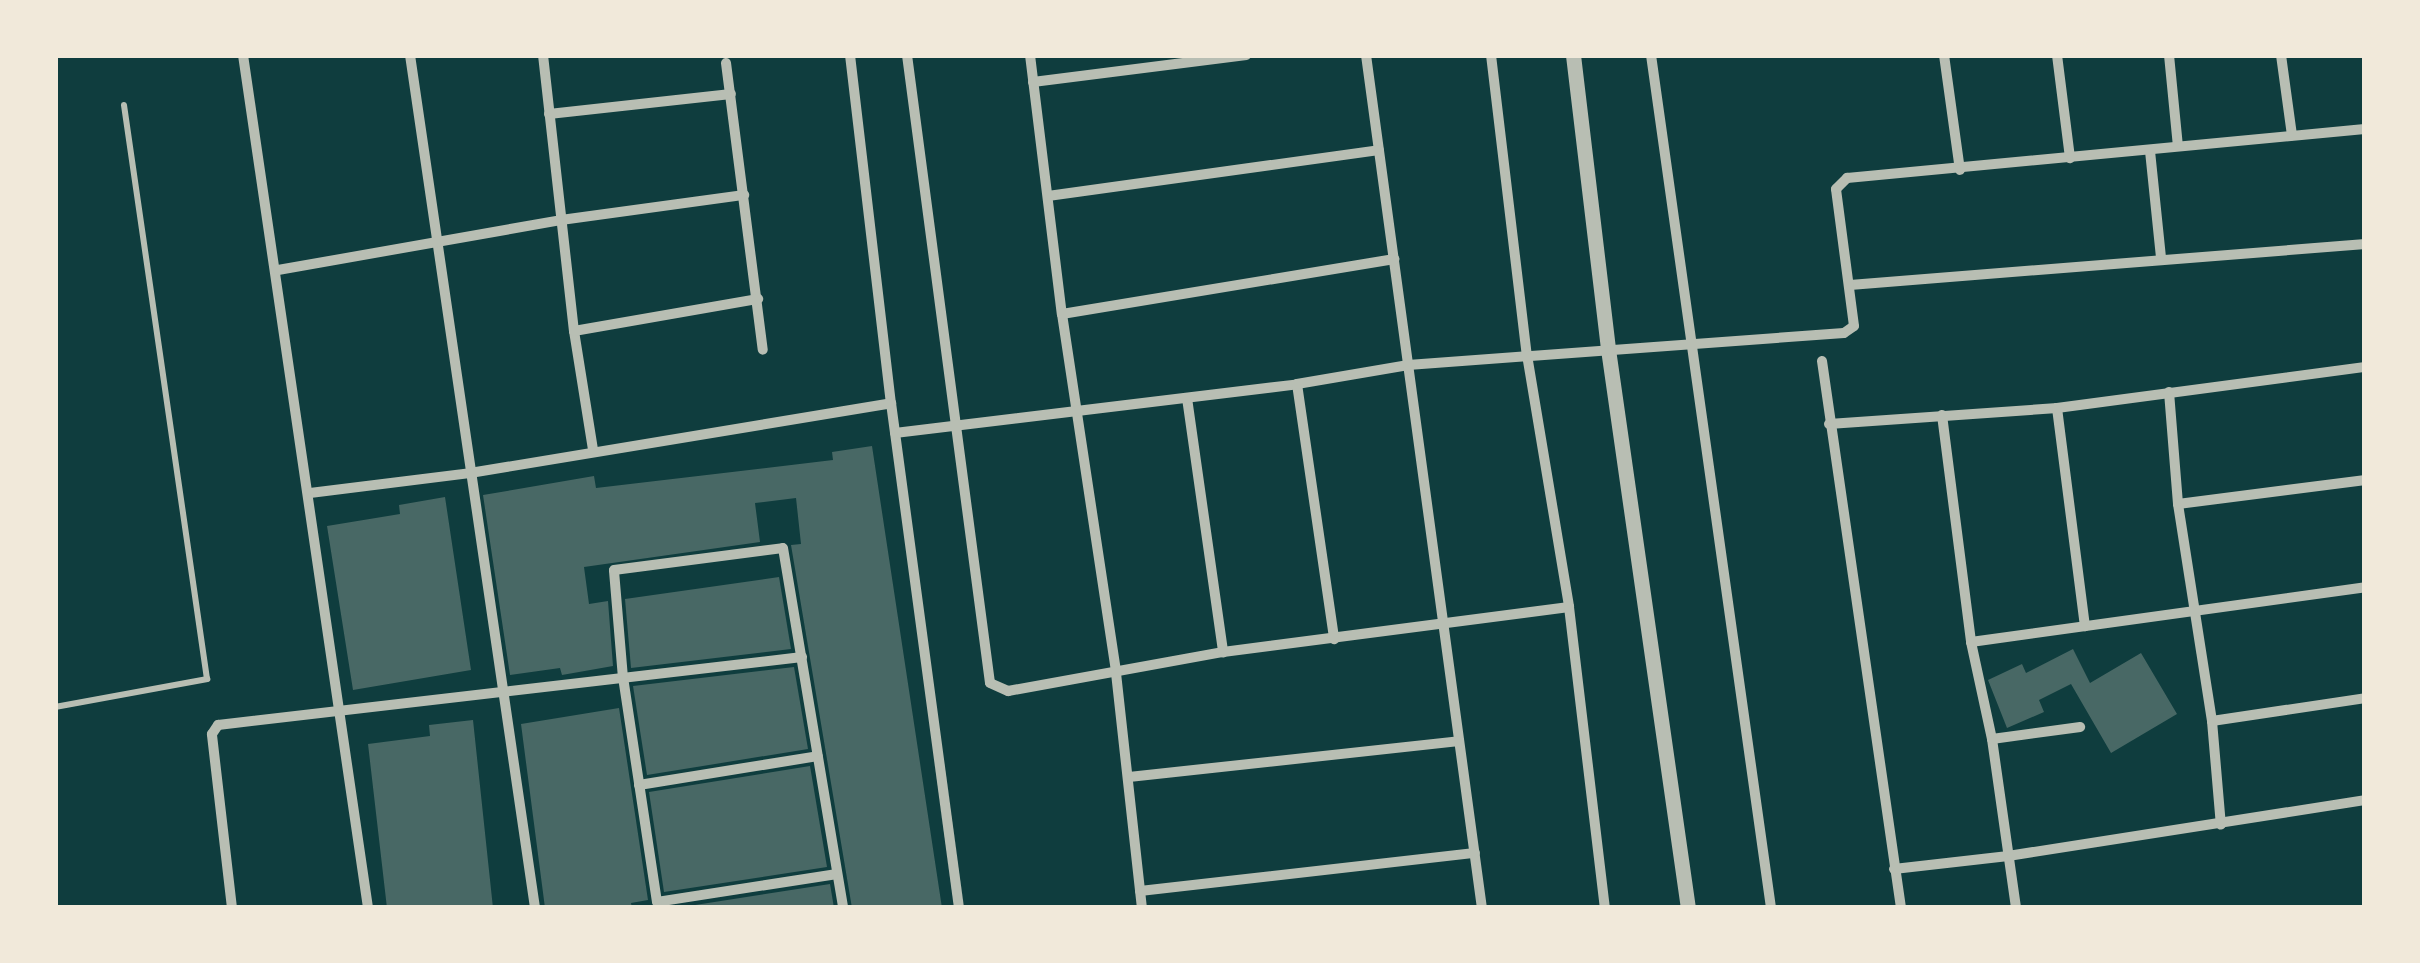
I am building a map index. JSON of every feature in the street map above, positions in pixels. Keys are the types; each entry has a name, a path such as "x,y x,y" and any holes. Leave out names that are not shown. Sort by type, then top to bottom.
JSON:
{"street":[{"path":"243,55 343,712 368,908"},
{"path":"410,55 535,908"},
{"path":"542,55 574,331 594,450"},
{"path":"850,55 890,404 959,908"},
{"path":"907,55 990,682 1008,691 1223,652 1569,607"},
{"path":"1030,55 1062,314 1116,674 1142,908"},
{"path":"1033,82 1246,55"},
{"path":"1366,55 1482,908"},
{"path":"1490,55 1527,355 1569,607 1605,908"},
{"path":"1573,55 1608,349 1688,908"},
{"path":"1651,55 1770,908"},
{"path":"1944,55 1960,170"},
{"path":"2057,55 2070,158"},
{"path":"2169,55 2178,146"},
{"path":"2280,55 2292,135"},
{"path":"726,63 763,350"},
{"path":"548,114 730,94"},
{"path":"895,433 1296,384 1408,365 1844,333 1854,326 1836,189 1847,178 2365,130"},
{"path":"1048,196 1379,150"},
{"path":"2150,150 2161,258"},
{"path":"278,270 561,220 744,195"},
{"path":"1850,285 2365,244"},
{"path":"1062,314 1394,259"},
{"path":"574,331 758,299"},
{"path":"1822,361 1901,908"},
{"path":"1829,424 2057,408 2365,367"},
{"path":"1296,384 1334,640"},
{"path":"2168,392 2178,504 2212,721 2222,824"},
{"path":"1188,398 1223,652"},
{"path":"310,492 470,474 594,450 890,404"},
{"path":"2057,408 2084,626"},
{"path":"1942,414 1970,642 1992,740 2016,908"},
{"path":"2178,504 2365,480"},
{"path":"837,874 658,902 623,678 614,570 784,549 843,908"},
{"path":"1970,642 2365,587"},
{"path":"232,908 214,730 218,725 802,657"},
{"path":"2212,721 2365,698"},
{"path":"1992,740 2080,727"},
{"path":"1129,777 1460,741"},
{"path":"639,785 818,756"},
{"path":"1894,869 2008,856 2365,800"},
{"path":"1140,892 1475,853"}],"lane":[{"path":"55,707 207,679 124,105"}],"building":[{"path":"872,446 942,908 852,908 791,545 801,544 796,498 755,503 760,542 584,567 589,604 608,601 613,666 562,675 560,668 510,675 483,495 594,476 596,488 833,460 832,452"},
{"path":"445,497 471,670 353,690 327,526 400,514 399,505"},
{"path":"779,577 791,649 631,668 625,599"},
{"path":"2073,649 2090,683 2141,653 2177,714 2111,753 2071,684 2039,700 2044,712 2007,728 1988,680 2022,664 2026,673"},
{"path":"794,667 808,749 647,775 633,686"},
{"path":"619,708 648,900 631,903 632,908 545,908 521,724"},
{"path":"473,720 493,908 387,908 368,744 430,736 429,725"},
{"path":"810,766 827,867 664,892 649,792"},
{"path":"830,884 834,908 676,908"}]}
